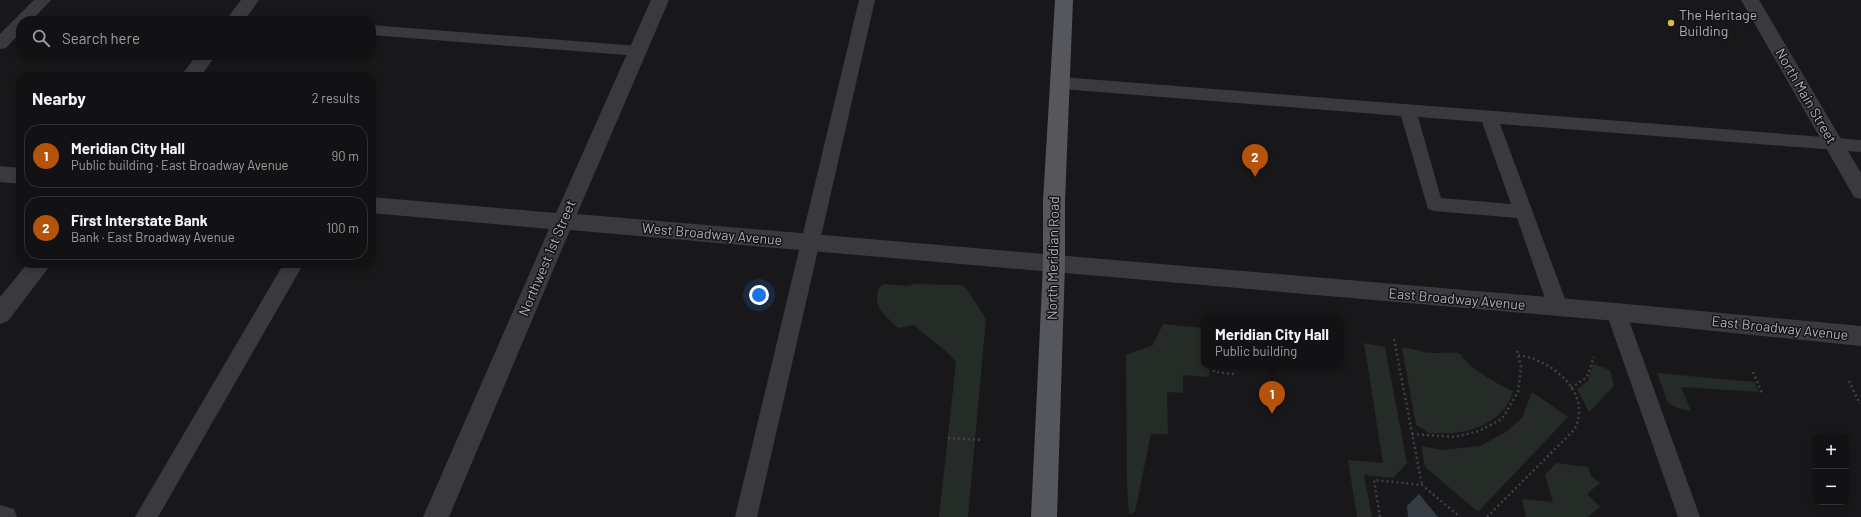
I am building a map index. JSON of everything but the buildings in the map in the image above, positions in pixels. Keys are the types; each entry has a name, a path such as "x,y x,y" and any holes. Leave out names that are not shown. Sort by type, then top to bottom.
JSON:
{"main road":[{"name":"North Meridian Road","path":"1044,517 1054,264 1054,201 1064,0"}],"street":[{"path":"242,16 250,0"},
{"name":"Northwest 1st Street","path":"436,517 562,221 640,51 660,0"},
{"name":"North Main Street","path":"1750,0 1861,191"},
{"path":"194,72 203,60"},
{"path":"0,174 16,176"},
{"name":"West Broadway Avenue","path":"376,205 1054,264"},
{"name":"East Broadway Avenue","path":"1054,264 1616,312 1861,336"},
{"path":"0,314 37,268"}],"lane":[{"path":"28,16 43,0"},
{"path":"746,517 867,0"},
{"path":"0,44 16,28"},
{"path":"376,30 640,51"},
{"path":"1060,83 1861,146"},
{"path":"1408,110 1434,204 1523,212"},
{"path":"1490,117 1558,307"},
{"path":"146,517 291,268"},
{"path":"1616,312 1689,517"},
{"path":"0,516 6,517"}],"path":[{"path":"1394,339 1422,485"},
{"path":"1412,434 1455,437 1480,431 1502,419 1518,392 1521,367 1517,350"},
{"path":"1486,517 1574,430 1581,416 1577,401 1571,388 1560,374 1550,366 1531,357 1518,355"},
{"path":"1571,388 1587,377 1594,357"},
{"path":"1213,368 1214,372 1234,374"},
{"path":"1753,372 1763,395"},
{"path":"1849,381 1860,404"},
{"path":"948,438 983,440"},
{"path":"1380,517 1374,480 1422,485 1460,517"}],"shaded area":[{"path":"885,284 907,286 915,284 961,285 966,288 986,319 968,517 939,517 956,362 946,351 915,325 898,328 884,314 878,306 877,294 879,287"},
{"path":"1163,324 1201,328 1201,368 1209,368 1209,377 1183,375 1183,393 1167,392 1168,434 1151,434 1135,512 1129,514 1127,485 1126,355 1153,345"},
{"path":"1364,343 1385,347 1407,463 1393,478 1364,475 1372,517 1357,517 1348,460 1383,463"},
{"path":"1402,348 1428,353 1459,353 1470,365 1483,375 1513,391 1509,401 1496,417 1477,428 1455,433 1429,433 1416,425"},
{"path":"1593,364 1610,370 1614,386 1589,412 1577,389 1588,381"},
{"path":"1657,373 1754,382 1759,392 1681,387 1691,411 1677,408 1668,403"},
{"path":"1532,392 1568,417 1478,512 1425,467 1421,446 1442,450 1480,446 1506,432 1522,418"},
{"path":"1556,463 1588,467 1591,476 1600,483 1587,494 1600,507 1588,517 1526,517 1522,499 1553,502 1545,475"},
{"path":"1419,494 1438,517 1408,517 1407,506"}],"place":[{"name":"The Heritage Building","path":"1671,23"},
{"name":"First Interstate Bank","path":"1255,177"},
{"name":"Meridian City Hall","path":"1272,414"}]}
